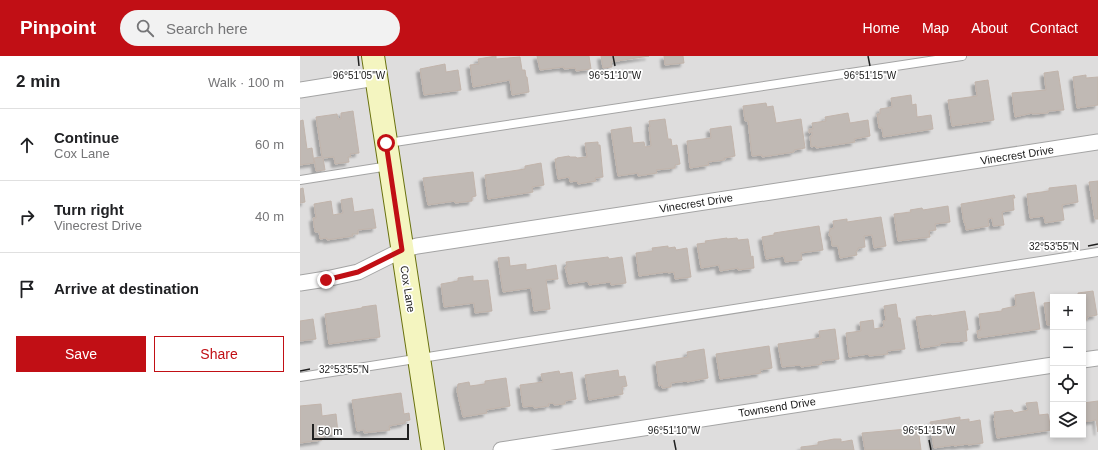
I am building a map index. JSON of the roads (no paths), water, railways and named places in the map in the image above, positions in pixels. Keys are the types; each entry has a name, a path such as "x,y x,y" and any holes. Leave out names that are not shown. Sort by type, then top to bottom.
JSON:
{"street":[{"name":"Cox Lane","path":"373,56 433,450"},
{"path":"300,90 376,78"},
{"name":"Vinecrest Drive","path":"300,283 326,280 358,272 402,250 417,246 1098,142"},
{"path":"1086,360 1098,358"},
{"name":"Townsend Drive","path":"501,450 1050,365"}],"lane":[{"path":"386,143 962,56"},
{"path":"300,180 390,165"},
{"path":"300,377 1098,252"}]}
